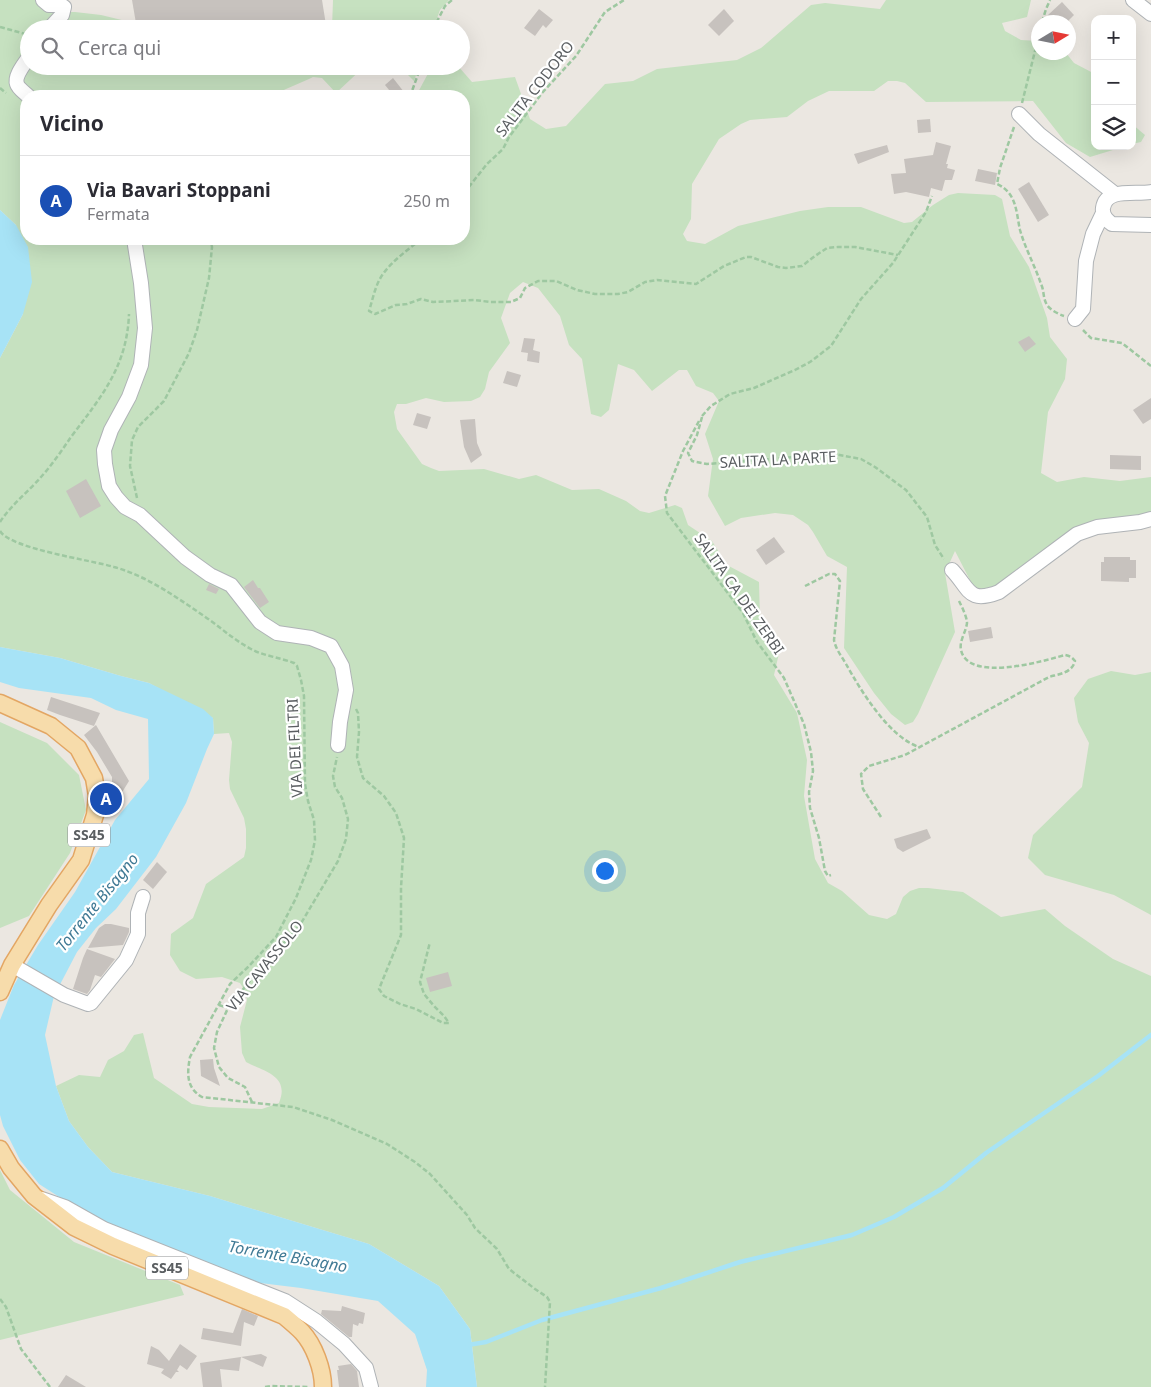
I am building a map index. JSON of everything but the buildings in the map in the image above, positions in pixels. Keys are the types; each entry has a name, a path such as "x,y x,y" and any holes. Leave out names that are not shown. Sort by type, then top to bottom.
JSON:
{"main road":[{"name":"SS45","path":"0,703 51,726 78,748 94,778 97,796 95,815 81,860 49,905 17,968 0,992"},
{"name":"SS45","path":"0,1149 34,1196 74,1227 112,1246 284,1316 303,1333 315,1352 323,1387"}],"street":[{"path":"43,0 49,5 61,5 64,8 62,15 57,20"},
{"path":"1133,0 1151,14"},
{"path":"20,70 16,82 22,90"},
{"path":"1019,114 1039,134 1114,194"},
{"path":"1075,319 1084,309 1086,261 1104,205 1114,194 1151,192"},
{"path":"1103,213 1107,221 1112,224 1151,225"},
{"path":"135,245 145,328 141,365 129,397 110,430 104,450 109,486 125,507 140,515 185,557 210,574 232,585 260,622 278,633 311,638 331,646 342,666 346,690 338,745"},
{"path":"952,570 970,593 977,596 988,596 999,592 1077,534 1097,527 1151,519"},
{"path":"17,968 64,995 88,1004 91,1003 126,960 138,934 138,913 143,897"},
{"path":"34,1196 65,1207 104,1229 285,1302 316,1321 344,1344 366,1368 371,1387"}],"path":[{"path":"438,20 445,6 452,0"},
{"name":"SALITA CODORO","path":"470,185 502,149 542,93 576,56 605,12 624,0"},
{"path":"1044,15 1050,0"},
{"path":"0,27 20,33"},
{"path":"412,90 418,75"},
{"path":"1002,162 997,184 1008,192 1014,200 1021,231 1042,287 1046,304 1058,314 1075,319 1091,338 1122,343 1151,366"},
{"name":"SALITA CA DEI ZERBI","path":"831,875 828,876 825,871 819,838 810,808 809,792 812,771 809,743 804,724 784,678 758,642 743,614 667,513 665,496 683,450 702,417 711,406 730,394 754,388 795,370 810,362 831,346 861,299 893,263 926,212 932,196"},
{"path":"140,515 130,466 132,440 138,427 164,402 189,353 197,330 209,278 211,245"},
{"path":"414,245 382,274 369,311 374,314 396,305 407,304 421,299 433,302 475,300 511,302 520,298 525,288 538,281 556,281 577,290 595,294 628,292 646,282 657,280 696,284 724,266 746,257 786,268 802,266 827,248 855,247 898,255"},
{"path":"0,522 7,511 43,475 108,386 122,358 127,335 129,308"},
{"name":"SALITA LA PARTE","path":"702,417 697,435 688,453 692,461 706,464 834,454 861,459 875,467 906,490 927,517 935,545 952,570"},
{"name":"VIA DEI FILTRI","path":"0,531 6,538 37,549 113,566 135,573 197,611 228,635 252,650 294,663 297,666 304,696 305,784 314,820 315,840 312,860 296,898 276,937 230,984 190,1057 188,1066 190,1086 196,1094 202,1097 293,1107 332,1120 387,1144 430,1174 466,1214 475,1228 497,1249 509,1269 547,1297 550,1302 545,1387"},
{"path":"805,586 829,574 835,574 840,581 834,640 835,648 874,708 897,733 911,744 920,747"},
{"path":"881,817 863,788 861,774 869,766 905,755 1049,677 1071,669 1074,666 1075,661 1073,658 1065,655 1038,663 1005,668 986,668 970,662 962,653 961,648 967,622 959,601"},
{"path":"351,712 355,708 358,713 357,757 363,778 384,796 396,813 404,838 401,935 379,990 384,996 400,1004 416,1009 443,1023 449,1023 424,994 420,982 430,942"},
{"name":"VIA CAVASSOLO","path":"252,1102 245,1087 228,1078 219,1067 214,1048 217,1032 228,1008 300,925 338,861 346,839 348,819 342,798 335,787 333,776 337,763 338,745"},
{"path":"219,1005 228,1008"},
{"path":"0,1298 6,1307 21,1348 50,1387"},
{"path":"265,1387 310,1387"}],"green space":[{"path":"0,0 41,0 58,12 101,15 122,20 20,20 20,75 355,75 339,90 333,90 322,78 313,77 284,90 20,90 20,245 470,245 470,90 419,90 427,75 466,75 472,82 515,77 530,119 546,129 566,126 605,84 633,81 657,69 737,60 761,48 811,5 825,3 880,9 886,0 1031,0 1027,17 1002,23 1005,31 1021,40 1031,41 1031,60 1072,60 1091,72 1091,150 1113,150 1090,157 1066,143 1033,101 926,102 905,83 897,81 888,81 874,91 829,91 808,101 787,117 750,120 719,139 692,184 691,219 683,234 687,241 705,244 738,226 800,211 828,207 861,207 904,223 912,222 949,195 958,193 995,195 1002,199 1010,236 1029,267 1047,318 1050,337 1067,359 1065,379 1048,412 1041,473 1057,482 1084,477 1120,481 1151,477 1151,513 1081,527 1032,558 993,588 985,591 975,590 955,551 945,573 955,632 913,722 905,725 891,714 874,693 844,648 847,567 827,556 808,525 793,515 775,513 741,518 725,526 708,496 713,459 705,434 719,401 713,393 696,386 687,370 679,370 652,391 634,370 618,364 609,410 601,417 591,414 582,359 569,345 560,316 538,288 523,282 510,293 501,318 510,343 489,372 485,389 480,397 471,401 444,402 426,398 406,404 397,404 394,412 397,429 422,464 439,471 484,469 519,479 536,475 572,490 599,489 626,501 640,511 649,513 675,505 682,508 688,525 712,541 727,565 759,582 760,618 780,649 774,675 797,713 807,760 804,796 815,859 828,883 842,891 869,915 887,919 896,914 903,897 910,891 919,888 963,892 1001,917 1045,909 1065,926 1113,959 1151,976 1151,1387 477,1387 470,1329 439,1286 369,1244 210,1196 112,1172 88,1147 69,1121 56,1086 79,1075 100,1077 108,1060 124,1051 134,1035 143,1033 154,1078 192,1104 209,1107 262,1109 279,1103 282,1094 281,1087 274,1076 246,1062 242,1053 240,1027 247,1000 245,991 240,983 222,977 196,979 180,971 170,955 171,934 193,918 206,884 244,857 246,829 244,818 230,789 232,742 229,733 214,734 213,718 149,683 60,658 0,647 0,358 23,314 16,225 0,210"},
{"path":"333,0 449,0 440,10 436,20 332,20"},
{"path":"408,75 416,75 414,81"},
{"path":"1136,127 1145,135 1141,142 1136,143"},
{"path":"1111,671 1135,675 1151,672 1151,915 1114,895 1045,875 1028,858 1033,835 1082,787 1089,743 1078,722 1074,698 1088,679"},
{"path":"0,722 47,743 79,775 86,810 70,853 29,916 0,928"},
{"path":"0,1170 10,1190 74,1242 180,1285 184,1295 0,1340"}],"water":[{"path":"0,210 16,225 20,232 20,245 27,245 28,247 32,282 23,314 0,358"},
{"name":"Torrente Bisagno","path":"0,647 60,658 149,683 203,709 213,718 214,734 186,803 156,857 116,909 96,928 77,952 54,996 45,1035 56,1086 69,1121 88,1147 112,1172 210,1196 369,1244 439,1286 470,1329 477,1387 426,1387 427,1370 415,1334 378,1301 252,1282 106,1227 39,1184 20,1160 3,1126 0,1115 0,1020 14,985 38,945 75,892 115,820 149,779 148,719 116,710 91,698 19,688 0,682"}],"waterway":[{"path":"468,1345 486,1342 542,1320 661,1288 740,1262 852,1235 894,1217 943,1188 986,1153 1098,1076 1151,1035"}],"place":[{"name":"Via Bavari Stoppani","path":"106,799"}]}
